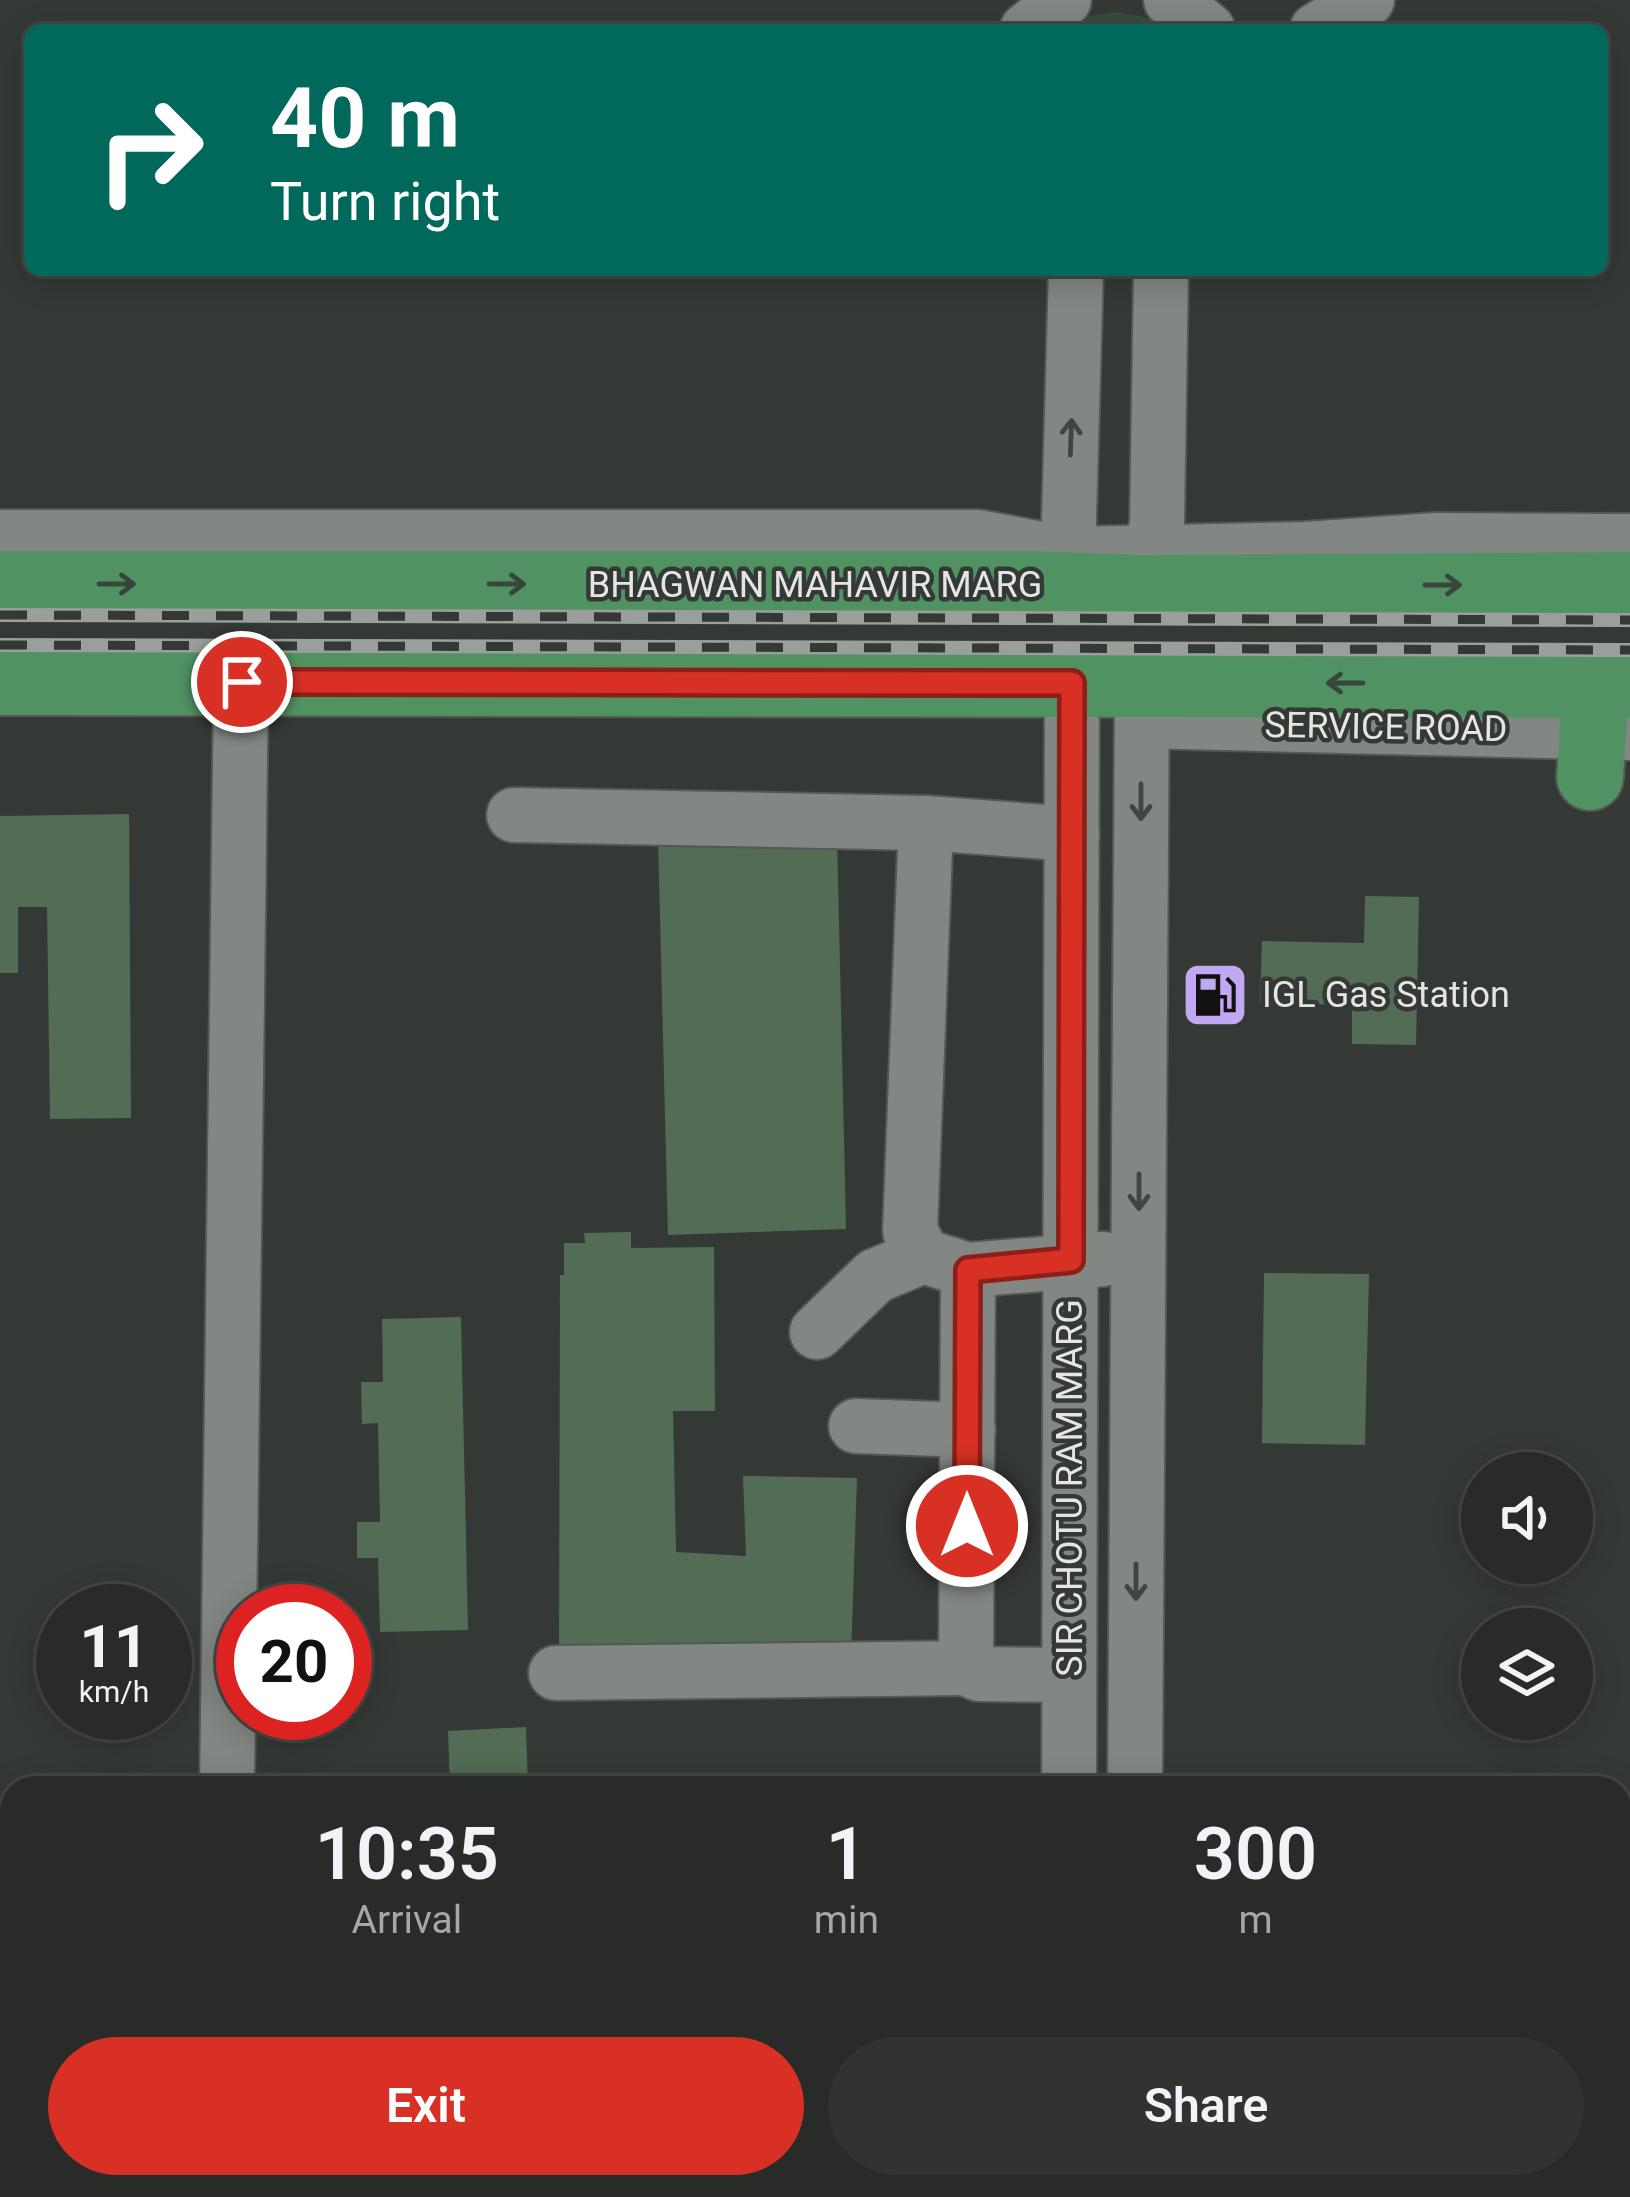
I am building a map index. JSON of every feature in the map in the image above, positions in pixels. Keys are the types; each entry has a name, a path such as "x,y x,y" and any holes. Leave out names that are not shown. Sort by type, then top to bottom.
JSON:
{"main road":[{"name":"BHAGWAN MAHAVIR MARG","path":"0,584 1069,569 1630,585"},
{"path":"0,682 1072,683 1142,703 1611,720"}],"street":[{"path":"1034,24 1064,0"},
{"path":"1327,24 1367,0"},
{"path":"0,537 978,537 1069,569 1076,276"},
{"path":"1161,276 1147,570 1306,549 1436,540 1630,541"},
{"path":"227,1776 242,682"},
{"name":"SIR CHOTU RAM MARG","path":"1069,1776 1072,683"},
{"name":"SIR CHOTU RAM MARG","path":"1135,1776 1142,703"},
{"path":"514,815 926,823 1072,834"},
{"path":"926,823 910,1231 945,1263 968,1430 966,1668"},
{"path":"817,1332 875,1276 945,1263 1139,1258"},
{"path":"856,1426 968,1430"},
{"path":"556,1673 966,1668 979,1674 1069,1675"}],"green space":[{"path":"1116,12 1158,24 1073,24 1088,16"}],"building":[{"path":"129,814 131,1118 50,1119 47,907 18,907 18,973 0,973 0,816"},
{"path":"837,834 846,1229 668,1235 658,839"},
{"path":"1365,896 1419,897 1416,1045 1352,1044 1352,1005 1260,1003 1262,941 1364,943"},
{"path":"631,1232 631,1248 714,1247 715,1411 673,1411 676,1552 746,1556 743,1476 857,1478 851,1657 559,1656 560,1275 564,1275 564,1243 585,1243 584,1233"},
{"path":"1264,1273 1369,1274 1365,1445 1262,1443"},
{"path":"461,1317 468,1630 380,1632 378,1558 357,1558 357,1522 380,1522 378,1423 362,1424 361,1382 383,1382 382,1319"},
{"path":"526,1727 528,1776 450,1776 448,1731"}],"railway":[{"path":"0,615 1630,620"},
{"path":"0,645 1630,650"}],"place":[{"name":"IGL Gas Station","path":"1215,995"}],"route":[{"path":"242,682 1072,683 1071,1260 968,1270 967,1526"}]}
